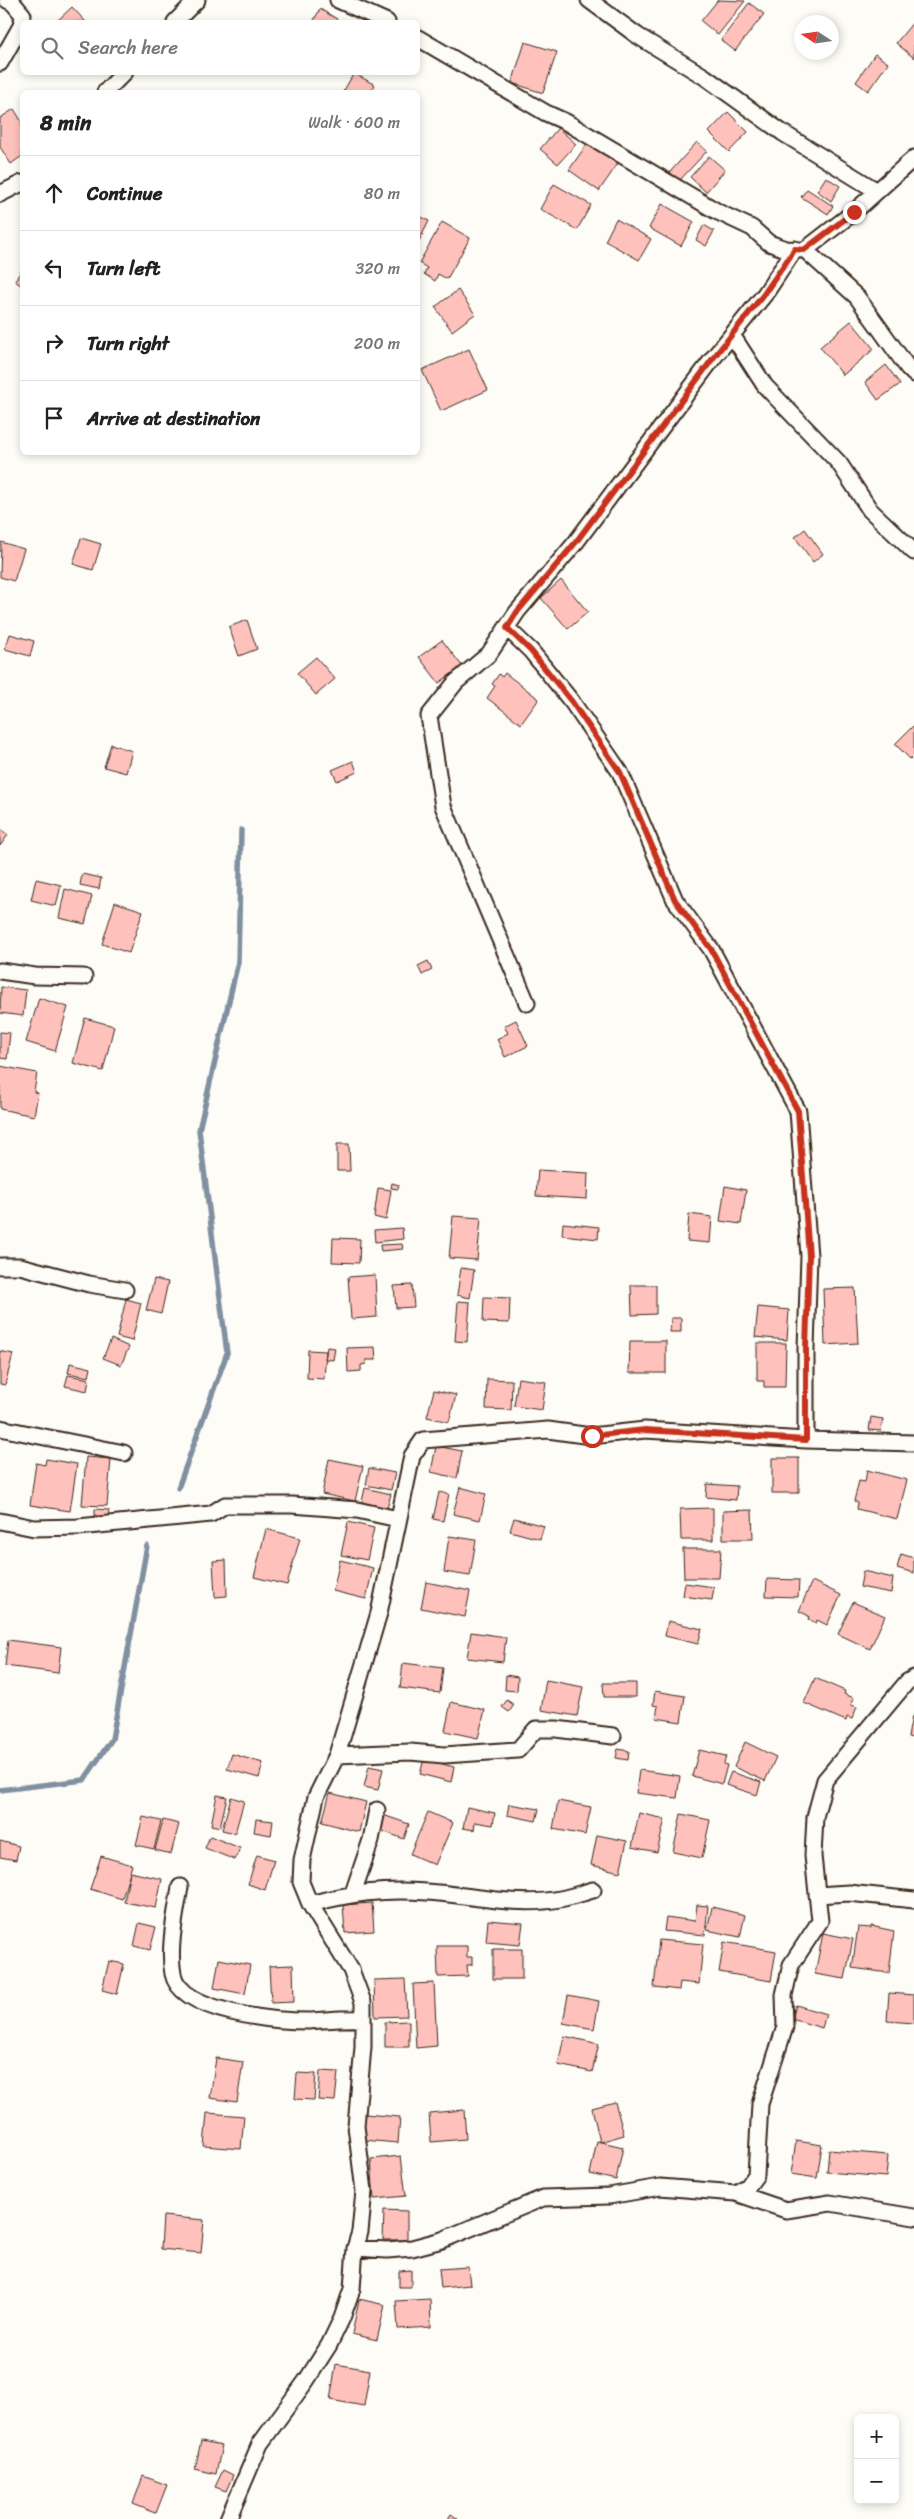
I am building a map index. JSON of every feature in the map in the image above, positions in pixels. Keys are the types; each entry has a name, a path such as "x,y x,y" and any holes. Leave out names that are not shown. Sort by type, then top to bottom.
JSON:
{"street":[{"path":"7,0 13,3 23,15 22,20"},
{"path":"177,20 197,0"},
{"path":"338,0 383,20"},
{"path":"589,0 638,36 705,77 783,133 877,191"},
{"path":"0,63 20,26"},
{"path":"420,39 546,113 566,122 718,212 752,228 769,243 786,249 800,249 857,296 914,374"},
{"path":"107,90 122,75"},
{"path":"527,1003 443,806 429,716 456,682 489,654 517,612 576,542 732,335 800,249 854,212 914,158"},
{"path":"0,194 20,183"},
{"path":"732,335 765,386 839,463 870,510 914,552"},
{"path":"507,628 531,651 572,702 620,772 675,900 711,949 798,1111 809,1256 806,1440"},
{"path":"0,971 36,976 84,977"},
{"path":"0,1266 20,1266 88,1284 125,1290"},
{"path":"0,1428 124,1453"},
{"path":"228,2519 260,2444 306,2381 342,2318 352,2289 355,2248 360,2232 364,2190 356,2126 363,2047 363,2002 351,1970 310,1904 301,1882 302,1860 316,1797 336,1754 379,1613 412,1456 423,1440 548,1430 592,1436 645,1430 806,1440 914,1443"},
{"path":"0,1521 34,1528 78,1527 212,1514 225,1505 292,1505 357,1510 398,1519"},
{"path":"736,2193 748,2186 756,2175 760,2104 785,2027 784,1995 791,1965 820,1921 813,1856 815,1817 825,1780 907,1682 914,1678"},
{"path":"336,1754 410,1752 444,1755 518,1750 536,1729 556,1729 613,1736"},
{"path":"353,1893 371,1840 377,1810"},
{"path":"180,1887 173,1939 173,1974 182,1991 201,2002 230,2012 309,2021 342,2018 362,2019"},
{"path":"310,1904 353,1893 425,1892 493,1901 532,1902 560,1899 593,1890"},
{"path":"818,1895 849,1893 914,1900"},
{"path":"355,2248 404,2248 442,2240 542,2198 609,2196 660,2187 736,2193 786,2210 830,2203 914,2217"}],"building":[{"path":"718,0 745,1 718,35 701,21"},
{"path":"749,3 764,14 735,51 721,40"},
{"path":"72,7 84,20 58,20"},
{"path":"320,9 337,19 336,20 314,20"},
{"path":"914,21 914,58 896,43"},
{"path":"525,42 557,52 543,93 512,83"},
{"path":"875,54 888,63 868,91 856,82"},
{"path":"353,75 358,75 375,85 372,90 344,90"},
{"path":"14,109 20,119 20,157 11,164 0,147 0,118"},
{"path":"728,112 748,132 729,152 709,132"},
{"path":"558,128 576,144 558,164 540,149"},
{"path":"589,141 619,162 599,191 569,170"},
{"path":"697,142 707,151 679,181 670,172"},
{"path":"709,156 725,170 706,192 690,177"},
{"path":"826,177 840,186 831,201 817,191"},
{"path":"554,184 591,205 577,230 540,209"},
{"path":"807,189 833,206 828,214 801,197"},
{"path":"662,204 694,222 681,246 649,228"},
{"path":"420,216 429,221 420,239"},
{"path":"616,219 651,239 639,260 605,241"},
{"path":"442,222 470,238 447,279 438,274 435,281 424,274 427,268 420,264"},
{"path":"704,225 714,231 706,246 696,240"},
{"path":"20,272 20,285 15,281"},
{"path":"458,290 475,314 452,331 435,307"},
{"path":"851,321 874,349 843,375 820,347"},
{"path":"469,349 488,390 441,411 422,370"},
{"path":"886,365 900,384 878,400 865,382"},
{"path":"805,529 823,554 813,562 795,537"},
{"path":"81,538 101,544 93,570 73,564"},
{"path":"1,542 24,549 14,581 0,577"},
{"path":"561,580 588,612 568,629 541,598"},
{"path":"247,620 257,649 239,656 229,627"},
{"path":"10,634 34,641 30,656 5,649"},
{"path":"442,640 462,666 439,683 419,657"},
{"path":"316,657 335,679 316,695 297,673"},
{"path":"505,673 539,699 521,724 487,698 495,686 492,684 499,674 502,677"},
{"path":"914,725 914,755 910,759 895,744"},
{"path":"111,744 132,751 126,773 104,767"},
{"path":"353,761 357,772 337,781 332,770"},
{"path":"0,829 8,835 0,846"},
{"path":"82,874 101,878 99,889 80,885"},
{"path":"36,879 61,885 56,906 31,900"},
{"path":"65,889 92,896 85,924 59,918"},
{"path":"115,902 143,911 129,953 102,944"},
{"path":"428,961 432,970 422,975 418,966"},
{"path":"1,987 26,990 23,1016 0,1013"},
{"path":"39,998 68,1007 55,1051 26,1042"},
{"path":"85,1018 114,1026 103,1071 73,1063"},
{"path":"516,1020 528,1046 505,1057 497,1039 508,1033 504,1026"},
{"path":"0,1032 10,1033 7,1059 0,1058"},
{"path":"0,1066 37,1073 34,1092 38,1093 34,1116 0,1109"},
{"path":"337,1144 349,1144 350,1171 337,1171"},
{"path":"538,1170 588,1173 587,1199 536,1196"},
{"path":"392,1183 399,1185 398,1189 391,1188"},
{"path":"725,1186 746,1190 741,1224 720,1221"},
{"path":"378,1188 391,1190 386,1220 374,1217"},
{"path":"689,1214 712,1217 710,1243 687,1241"},
{"path":"453,1216 481,1218 477,1260 449,1258"},
{"path":"563,1223 599,1227 598,1239 562,1235"},
{"path":"402,1228 403,1239 375,1242 374,1230"},
{"path":"333,1238 360,1239 359,1263 332,1262"},
{"path":"402,1244 403,1249 381,1251 380,1245"},
{"path":"461,1268 474,1270 470,1298 457,1295"},
{"path":"375,1275 377,1317 351,1319 348,1277"},
{"path":"154,1279 168,1282 161,1314 146,1310"},
{"path":"412,1285 414,1307 396,1308 394,1286"},
{"path":"631,1285 656,1285 656,1314 632,1315"},
{"path":"855,1288 858,1343 825,1345 823,1289"},
{"path":"484,1297 510,1298 509,1323 483,1322"},
{"path":"126,1299 141,1303 132,1341 117,1337"},
{"path":"458,1301 470,1302 467,1342 455,1341"},
{"path":"758,1307 789,1310 787,1340 755,1337"},
{"path":"671,1318 681,1318 681,1332 670,1332"},
{"path":"111,1339 129,1347 121,1365 103,1358"},
{"path":"630,1341 666,1341 666,1373 629,1373"},
{"path":"757,1343 786,1343 785,1387 764,1387 764,1381 757,1381"},
{"path":"327,1347 335,1348 333,1360 325,1359"},
{"path":"375,1347 376,1360 366,1360 366,1364 361,1365 361,1371 348,1372 347,1348"},
{"path":"308,1350 326,1351 324,1379 307,1378"},
{"path":"0,1351 13,1354 5,1385 0,1384"},
{"path":"70,1363 91,1368 89,1377 68,1373"},
{"path":"68,1375 89,1379 87,1391 65,1386"},
{"path":"518,1378 546,1382 542,1410 514,1406"},
{"path":"487,1379 512,1380 511,1410 486,1409"},
{"path":"434,1390 456,1395 449,1422 427,1417"},
{"path":"871,1417 883,1419 881,1431 869,1430"},
{"path":"436,1446 462,1451 457,1478 431,1472"},
{"path":"86,1457 111,1459 107,1506 82,1505"},
{"path":"772,1458 799,1458 799,1493 772,1493"},
{"path":"46,1459 77,1464 70,1511 30,1505 36,1463 45,1465"},
{"path":"329,1459 363,1466 355,1501 322,1494"},
{"path":"369,1468 395,1473 391,1490 366,1485"},
{"path":"867,1470 907,1480 897,1519 857,1509 858,1503 854,1501 859,1481 865,1482"},
{"path":"707,1484 737,1486 736,1500 706,1497"},
{"path":"460,1487 486,1494 480,1520 453,1514"},
{"path":"365,1488 391,1494 386,1512 361,1506"},
{"path":"439,1492 449,1494 443,1521 433,1519"},
{"path":"713,1508 713,1540 681,1540 680,1509"},
{"path":"95,1509 109,1510 108,1517 95,1516"},
{"path":"752,1510 753,1539 723,1539 723,1511"},
{"path":"514,1518 544,1526 540,1539 510,1531"},
{"path":"348,1522 374,1528 367,1560 341,1555"},
{"path":"266,1529 300,1538 287,1585 254,1577"},
{"path":"449,1536 476,1540 470,1576 444,1572"},
{"path":"683,1549 721,1549 719,1578 684,1578"},
{"path":"901,1554 914,1558 914,1573 897,1568"},
{"path":"226,1560 227,1596 215,1597 213,1561"},
{"path":"340,1560 373,1568 366,1599 333,1591"},
{"path":"863,1571 893,1578 891,1593 860,1587"},
{"path":"767,1579 799,1580 798,1597 766,1596"},
{"path":"812,1581 841,1595 827,1625 817,1620 816,1623 808,1619 809,1616 799,1611"},
{"path":"426,1582 470,1591 465,1617 421,1608"},
{"path":"685,1583 714,1587 712,1600 683,1596"},
{"path":"853,1602 885,1616 870,1649 838,1634"},
{"path":"668,1621 702,1629 698,1644 665,1636"},
{"path":"471,1632 506,1637 503,1662 467,1658"},
{"path":"8,1640 61,1647 58,1673 5,1666"},
{"path":"403,1663 443,1668 440,1693 400,1688"},
{"path":"506,1675 518,1677 517,1691 505,1690"},
{"path":"815,1678 845,1691 844,1694 854,1698 851,1705 857,1707 852,1719 847,1717 846,1721 804,1703"},
{"path":"546,1680 583,1687 577,1716 541,1710"},
{"path":"603,1683 636,1683 636,1697 604,1697"},
{"path":"655,1691 685,1696 681,1722 656,1718 658,1706 653,1705"},
{"path":"507,1700 514,1705 509,1712 502,1707"},
{"path":"451,1702 485,1710 478,1738 445,1731"},
{"path":"912,1716 914,1717 914,1738 908,1737"},
{"path":"745,1742 776,1757 765,1781 734,1767"},
{"path":"618,1749 629,1751 628,1760 616,1758"},
{"path":"699,1750 726,1756 724,1764 727,1765 722,1784 692,1776"},
{"path":"232,1754 263,1763 259,1778 227,1769"},
{"path":"424,1759 454,1767 451,1782 420,1774"},
{"path":"369,1766 383,1769 378,1790 364,1787"},
{"path":"639,1770 680,1776 677,1798 636,1793"},
{"path":"731,1772 761,1782 757,1795 726,1785"},
{"path":"330,1793 366,1802 359,1832 322,1822"},
{"path":"217,1795 227,1797 220,1827 211,1825"},
{"path":"231,1797 244,1801 235,1833 222,1830"},
{"path":"558,1801 591,1807 585,1835 553,1829"},
{"path":"509,1804 539,1809 536,1821 507,1815"},
{"path":"467,1807 495,1813 493,1825 475,1822 474,1830 463,1828"},
{"path":"428,1812 453,1823 435,1865 410,1854"},
{"path":"639,1813 665,1819 657,1852 632,1847"},
{"path":"681,1814 710,1820 702,1858 673,1852"},
{"path":"383,1815 409,1824 404,1839 377,1829"},
{"path":"143,1817 161,1821 154,1849 136,1845"},
{"path":"256,1819 273,1821 271,1835 254,1832"},
{"path":"163,1820 179,1824 171,1854 155,1850"},
{"path":"597,1835 627,1841 620,1872 591,1865"},
{"path":"210,1836 240,1848 235,1860 205,1848"},
{"path":"0,1841 19,1846 16,1860 0,1857"},
{"path":"257,1855 274,1860 265,1890 248,1884"},
{"path":"101,1856 132,1865 122,1899 90,1889"},
{"path":"130,1872 162,1879 156,1908 124,1902"},
{"path":"372,1903 374,1931 345,1933 343,1905"},
{"path":"697,1905 708,1906 705,1935 664,1931 666,1917 695,1921"},
{"path":"712,1907 745,1915 740,1937 707,1930"},
{"path":"488,1920 523,1923 520,1945 486,1942"},
{"path":"139,1923 156,1927 150,1950 134,1946"},
{"path":"871,1926 894,1931 889,1973 852,1968 858,1927 871,1928"},
{"path":"823,1933 853,1939 845,1979 815,1974"},
{"path":"659,1940 703,1944 699,1984 680,1982 679,1990 654,1987"},
{"path":"724,1942 776,1951 771,1981 719,1972"},
{"path":"437,1946 467,1946 467,1957 472,1957 472,1965 467,1965 468,1976 438,1977"},
{"path":"493,1949 522,1949 522,1979 493,1979"},
{"path":"219,1959 250,1965 245,1994 214,1988"},
{"path":"109,1961 124,1964 117,1994 102,1990"},
{"path":"293,1965 294,2002 271,2003 269,1966"},
{"path":"405,1979 407,2016 375,2017 374,1980"},
{"path":"434,1983 437,2046 416,2048 413,1984"},
{"path":"889,1993 914,1995 914,2023 887,2021"},
{"path":"568,1995 599,2001 594,2029 563,2023"},
{"path":"796,2005 826,2014 822,2028 792,2019"},
{"path":"409,2021 409,2047 385,2047 385,2022"},
{"path":"564,2036 599,2044 592,2072 558,2065"},
{"path":"216,2058 243,2062 237,2102 210,2098"},
{"path":"320,2071 338,2072 335,2101 318,2100"},
{"path":"297,2073 316,2074 314,2100 295,2099"},
{"path":"615,2102 624,2135 600,2142 592,2108"},
{"path":"464,2110 466,2139 431,2142 429,2113"},
{"path":"207,2113 244,2116 241,2149 204,2146"},
{"path":"365,2114 400,2117 398,2143 363,2140"},
{"path":"597,2141 623,2147 616,2180 590,2174"},
{"path":"796,2141 822,2145 817,2178 791,2174"},
{"path":"829,2150 888,2155 886,2177 827,2172"},
{"path":"401,2156 406,2196 374,2199 371,2159"},
{"path":"384,2210 407,2211 407,2240 383,2240"},
{"path":"163,2216 204,2220 201,2253 161,2249"},
{"path":"468,2267 470,2285 441,2288 439,2269"},
{"path":"411,2270 411,2287 399,2287 399,2271"},
{"path":"359,2299 385,2305 377,2340 352,2334"},
{"path":"430,2299 431,2327 398,2329 396,2301"},
{"path":"336,2364 370,2370 364,2406 330,2400"},
{"path":"201,2441 222,2445 216,2474 195,2469"},
{"path":"223,2470 233,2475 226,2491 215,2487"},
{"path":"143,2476 167,2485 156,2513 133,2504"},
{"path":"451,2514 458,2519 448,2519"}],"waterway":[{"path":"178,1488 227,1353 199,1130 238,962 241,830"},
{"path":"0,1790 84,1780 112,1739 147,1546"}],"route":[{"path":"592,1436 645,1430 806,1440 809,1256 798,1111 746,1018 711,949 675,900 643,830 620,772 572,702 531,651 507,628 517,612 576,542 714,357 764,294 795,249 804,250 854,212"}]}
